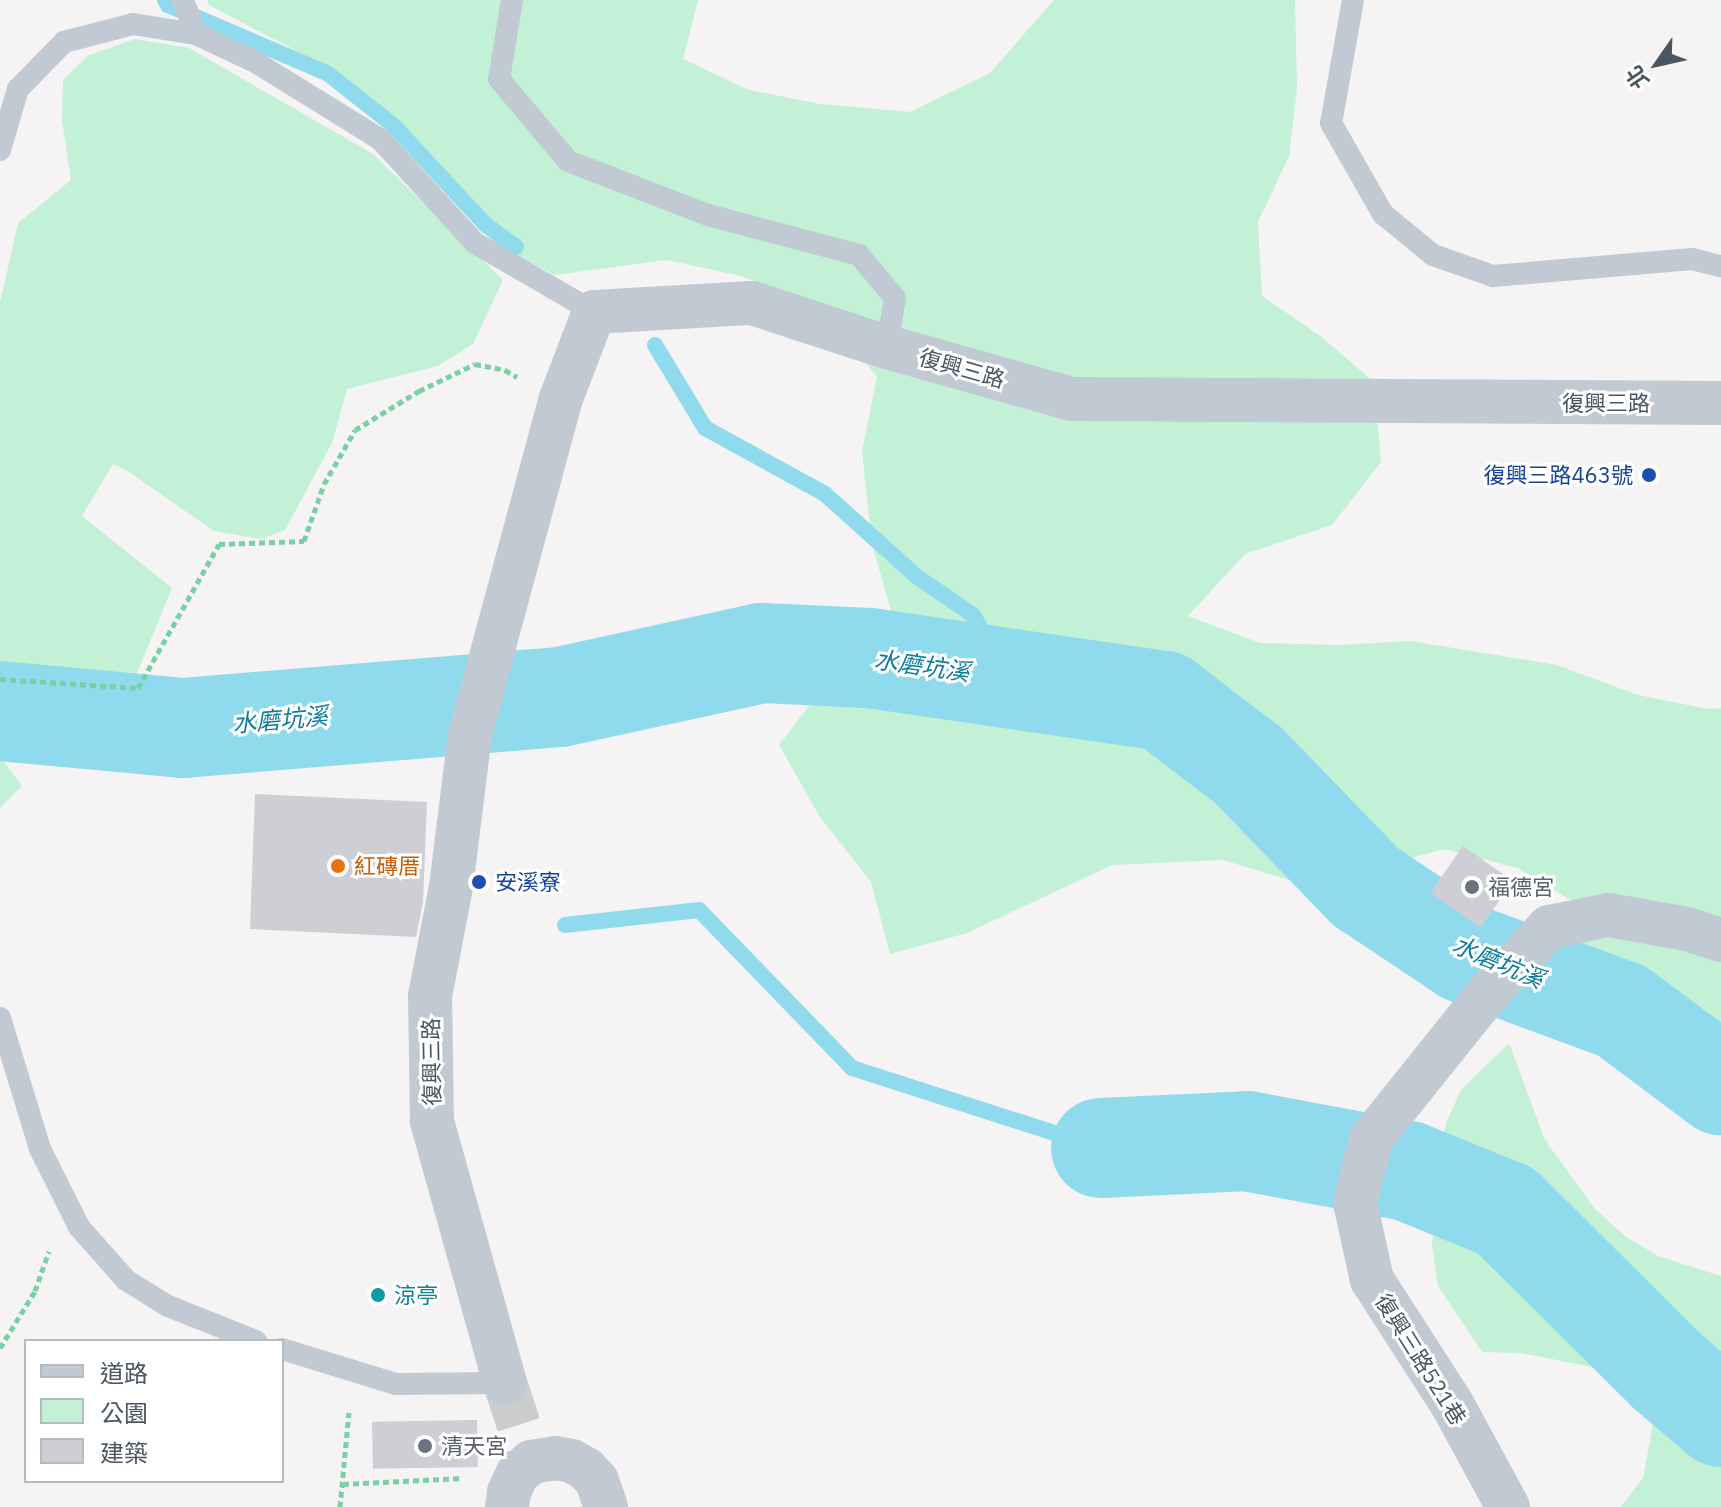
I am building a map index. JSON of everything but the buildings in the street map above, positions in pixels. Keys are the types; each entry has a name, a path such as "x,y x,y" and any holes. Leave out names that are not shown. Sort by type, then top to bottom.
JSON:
{"street":[{"name":"復興三路","path":"594,312 752,303 887,347 1072,399 1721,403"},
{"path":"560,401 594,312"},
{"name":"復興三路","path":"505,1383 432,1121 430,996 451,887 470,735 560,401"},
{"name":"復興三路521巷","path":"1508,1507 1452,1404 1372,1280 1355,1203 1371,1139 1484,998 1549,927 1609,915 1687,929 1721,940"},
{"path":"512,1491 531,1462 540,1459 572,1461 597,1481 606,1507"}],"lane":[{"path":"183,0 195,32"},
{"path":"512,0 499,79 568,161 708,215 859,255 895,298 887,347"},
{"path":"1353,0 1331,123 1383,214 1433,255 1493,276 1692,259 1721,266"},
{"path":"0,150 18,89 64,42 133,24 195,32 257,63 381,140 475,243 594,312"},
{"path":"0,1018 40,1149 79,1227 126,1280 157,1300 251,1339"},
{"path":"284,1350 396,1384 505,1383"}],"path":[{"path":"0,679 138,688 219,544 304,541 324,484 355,430 419,391 475,364 505,370 560,401"},
{"path":"0,1348 35,1291 61,1227 79,1227"},
{"path":"340,1507 352,1371"},
{"path":"343,1484 512,1491"}],"green space":[{"path":"207,0 698,0 683,59 749,90 820,104 910,112 990,73 1054,0 1295,0 1297,89 1289,156 1258,222 1262,296 1319,335 1374,382 1381,462 1332,525 1245,554 1188,616 1260,643 1337,645 1411,641 1557,665 1638,695 1708,709 1721,708 1721,1135 1715,1134 1630,1060 1570,958 1595,915 1518,868 1444,849 1309,886 1223,860 1112,865 967,933 890,954 871,882 820,817 779,745 828,681 894,621 872,544 862,451 877,377 821,305 741,276 667,260 554,275 492,241 432,179 364,92 289,47 209,5"},
{"path":"135,39 189,48 373,154 503,280 473,344 438,366 347,389 332,443 285,530 261,539 214,531 113,464 82,516 172,588 135,678 0,661 0,303 18,223 71,180 62,120 63,80 89,55"},
{"path":"0,757 22,786 0,808"},
{"path":"1509,1043 1545,1140 1594,1208 1625,1236 1658,1256 1721,1276 1721,1507 1621,1507 1643,1478 1656,1407 1627,1380 1592,1367 1521,1353 1482,1352 1438,1286 1432,1244 1438,1163 1446,1123 1461,1090"}],"waterway":[{"path":"165,0 168,5 327,73 393,125 486,225 516,247"},
{"path":"655,345 705,428 825,494 916,576 973,615 1008,677"},
{"name":"水磨坑溪","path":"0,711 183,728 560,697 762,653 869,658 1164,701 1249,766 1366,887 1465,953 1622,1011 1721,1085"},
{"path":"565,925 699,910 852,1068 1101,1148"},
{"path":"1101,1148 1247,1141 1408,1171 1506,1211 1667,1371 1721,1417"}],"tunnel":[{"path":"505,1383 531,1462"}],"place":[{"name":"復興三路463號","path":"1649,475"},
{"name":"紅磚厝","path":"338,866"},
{"name":"安溪寮","path":"479,882"},
{"name":"福德宮","path":"1472,887"},
{"name":"涼亭","path":"378,1295"},
{"name":"清天宮","path":"425,1446"}]}
